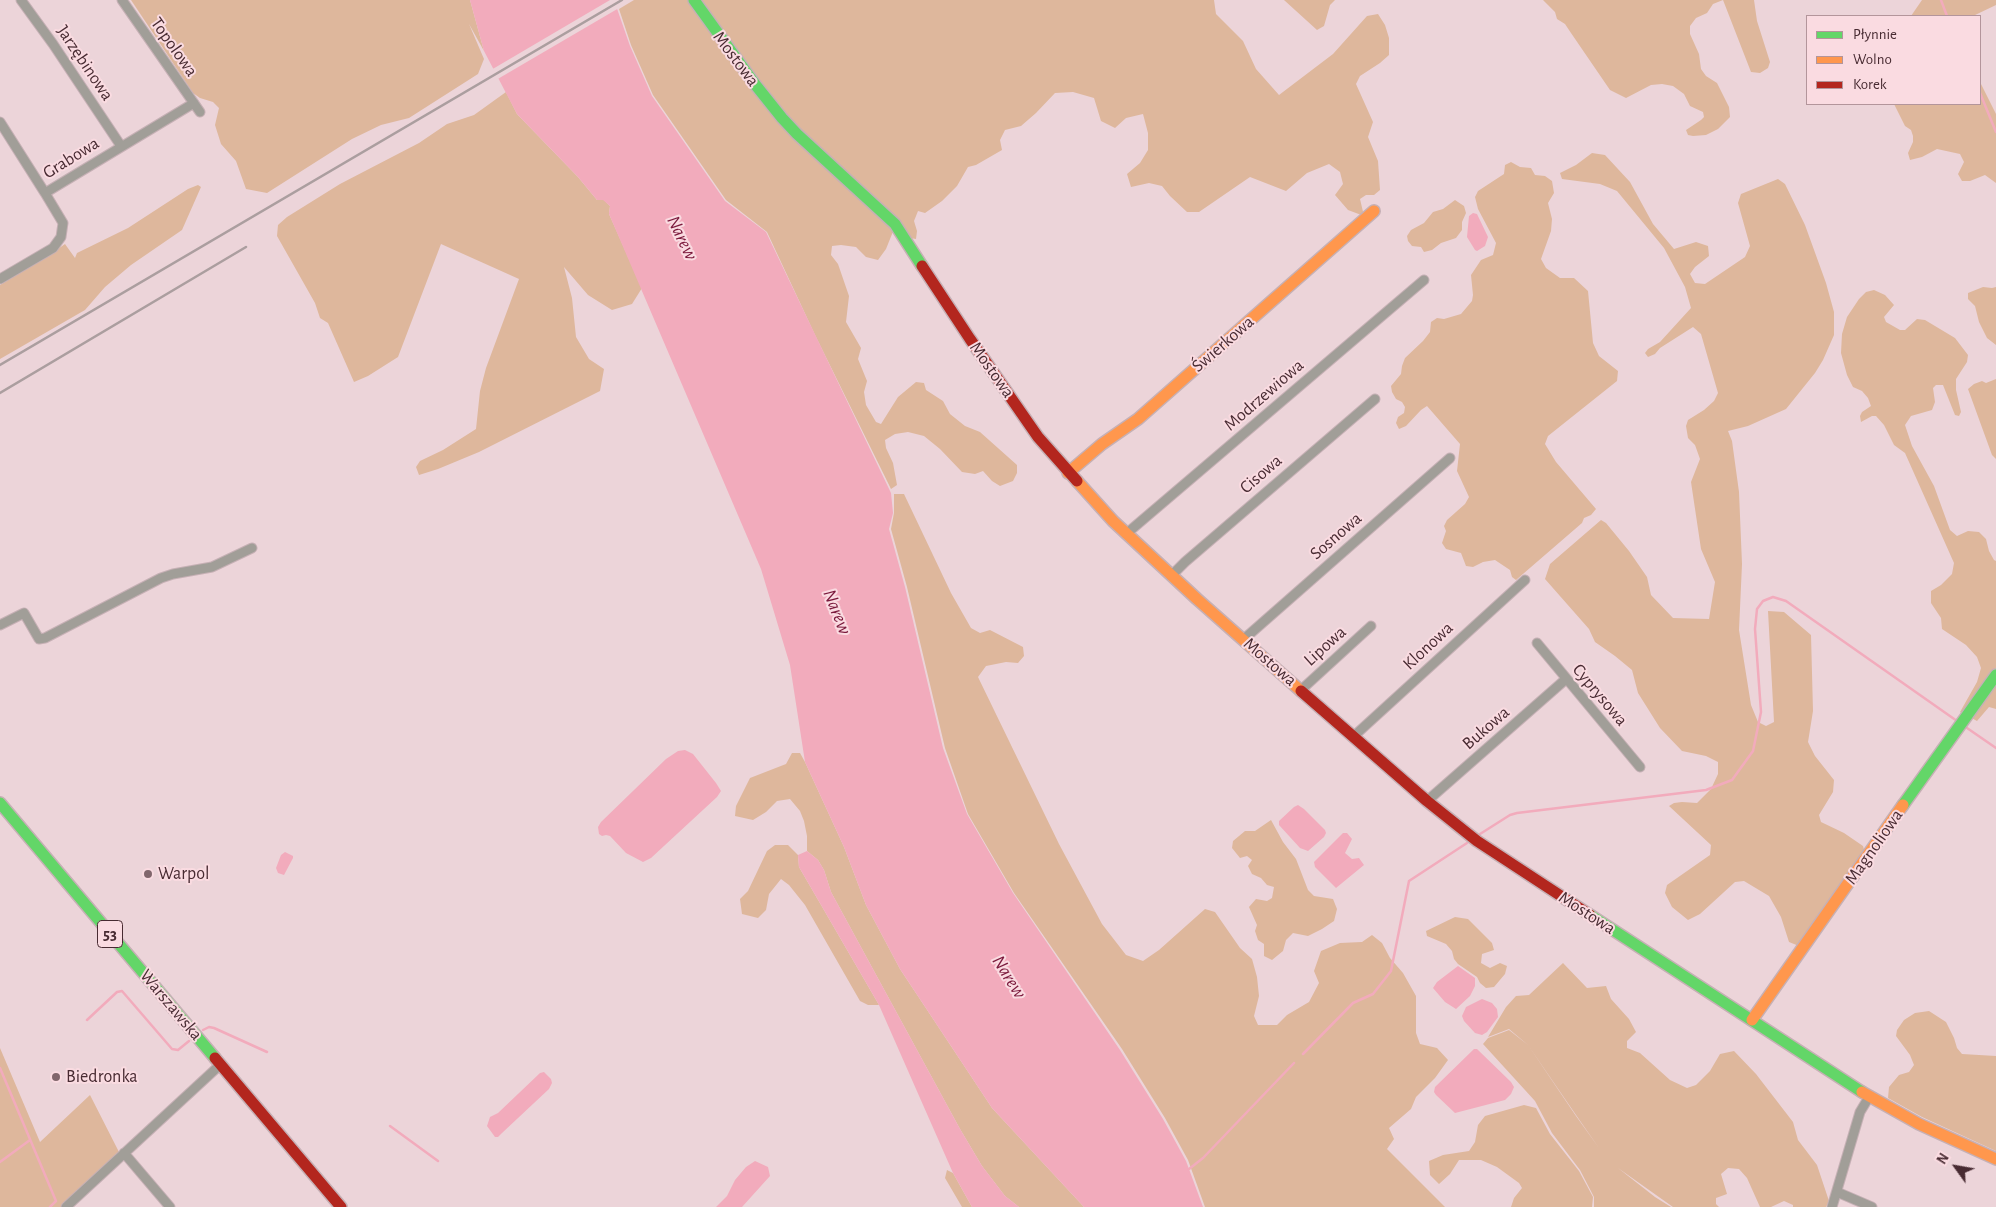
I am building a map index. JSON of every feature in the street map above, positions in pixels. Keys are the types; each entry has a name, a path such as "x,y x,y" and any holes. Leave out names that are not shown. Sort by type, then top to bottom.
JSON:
{"street":[{"name":"Jarzębinowa","path":"21,0 53,44 121,146"},
{"name":"Topolowa","path":"122,0 200,112"},
{"name":"Mostowa","path":"694,0 754,83 782,118 895,224 1038,437 1068,473 1126,534 1171,576 1427,801 1477,841 1869,1096 1919,1124 1996,1159"},
{"name":"Grabowa","path":"0,279 53,248 61,237 63,223 46,193 194,103"},
{"path":"0,122 46,193"},
{"name":"Świerkowa","path":"1068,473 1102,444 1120,433 1138,418 1374,211"},
{"name":"Modrzewiowa","path":"1126,534 1424,280"},
{"name":"Cisowa","path":"1171,576 1375,399"},
{"name":"Sosnowa","path":"1244,639 1450,458"},
{"path":"0,625 24,613 39,639 45,638 161,578 212,567 252,548"},
{"name":"Klonowa","path":"1354,736 1524,580"},
{"name":"Lipowa","path":"1301,690 1371,626"},
{"name":"Cyprysowa","path":"1537,643 1640,767"},
{"name":"Magnoliowa","path":"1752,1020 1996,675"},
{"name":"Bukowa","path":"1427,801 1566,679"},
{"name":"Warszawska","path":"0,803 342,1207"},
{"path":"66,1207 221,1064"},
{"path":"1832,1207 1860,1112 1869,1096"},
{"path":"124,1153 170,1207"},
{"path":"1837,1192 1872,1207"}],"shaded area":[{"path":"131,0 470,0 484,51 469,24 484,59 478,74 409,118 381,125 352,139 267,193 246,189 236,161 221,144 215,125 219,108 213,102 200,98 193,93"},
{"path":"634,0 1214,0 1216,14 1243,41 1256,69 1279,95 1333,54 1367,16 1378,14 1385,25 1389,38 1389,55 1360,76 1356,84 1373,122 1368,137 1378,161 1380,190 1374,195 1366,195 1360,199 1364,216 1348,210 1335,195 1343,184 1340,172 1329,164 1307,173 1286,191 1250,177 1199,212 1187,212 1162,186 1149,183 1131,187 1127,174 1140,163 1148,150 1148,133 1143,114 1126,118 1115,128 1101,121 1094,98 1073,92 1055,93 1021,126 1005,130 1000,140 1002,150 976,165 968,167 957,186 942,201 925,213 918,211 914,221 917,231 916,239 910,238 894,229 886,249 878,260 866,257 856,247 832,246 831,255 838,264 849,296 846,322 861,348 858,359 867,381 864,392 866,405 876,422 881,424 898,397 916,382 924,383 926,390 943,401 950,414 965,426 980,432 1017,465 1017,473 1013,481 1000,486 992,481 983,471 975,474 962,472 940,449 924,436 908,432 895,434 885,440 886,448 893,463 897,485 891,489 815,335 767,232 726,200 653,95 631,45 619,9"},
{"path":"1284,0 1335,0 1330,5 1324,26 1317,30"},
{"path":"1543,0 1723,0 1713,4 1707,13 1696,18 1690,26 1690,34 1699,54 1701,69 1706,76 1717,83 1729,107 1730,117 1718,129 1706,135 1688,135 1686,130 1704,117 1703,112 1690,106 1684,94 1673,86 1651,85 1626,98 1610,90 1565,24 1557,19 1555,12"},
{"path":"1723,0 1754,0 1757,21 1770,62 1768,68 1760,73 1751,72"},
{"path":"1922,0 1996,0 1996,5 1975,15 1912,15"},
{"path":"1981,84 1996,114 1996,183 1985,175 1970,181 1962,181 1958,174 1964,162 1960,154 1937,149 1922,157 1910,160 1908,153 1913,142 1913,136 1911,130 1905,126 1894,105 1981,105"},
{"path":"506,92 517,114 578,177 597,200 603,199 610,206 609,214 642,288 632,304 612,310 588,295 564,267 572,298 576,337 589,359 604,369 600,391 479,452 419,475 416,467 420,461 443,450 476,429 480,391 486,368 519,279 441,244 398,357 368,376 354,382 328,323 320,318 315,303 277,236 278,225 287,217 340,184 419,143 447,124 474,115"},
{"path":"1592,153 1605,155 1630,182 1653,224 1674,249 1696,242 1708,246 1709,256 1695,267 1690,274 1695,283 1705,284 1745,257 1750,246 1738,203 1741,194 1778,179 1785,184 1805,225 1826,283 1834,312 1834,335 1823,360 1786,409 1748,426 1728,431 1732,441 1739,492 1742,564 1739,630 1751,705 1758,722 1766,726 1774,722 1768,611 1784,612 1811,635 1813,711 1808,742 1815,756 1834,780 1833,792 1819,815 1821,822 1844,833 1863,846 1865,853 1799,946 1789,942 1781,917 1769,896 1744,881 1735,882 1700,914 1688,920 1672,907 1665,893 1667,885 1710,855 1711,845 1669,806 1682,802 1697,803 1711,789 1718,774 1718,762 1706,756 1682,751 1660,728 1638,693 1632,670 1595,642 1589,629 1545,579 1550,564 1601,520 1606,523 1629,551 1647,577 1651,595 1673,618 1709,619 1715,582 1701,549 1691,482 1700,459 1695,445 1688,438 1686,426 1688,420 1714,401 1718,393 1701,334 1693,327 1660,348 1655,354 1648,357 1645,353 1660,342 1691,308 1685,287 1664,248 1617,191 1600,184 1562,179 1560,173 1576,165"},
{"path":"1511,162 1520,167 1531,168 1535,175 1545,176 1552,181 1554,193 1548,203 1552,219 1551,231 1541,259 1546,268 1560,278 1574,278 1588,291 1593,343 1599,356 1618,371 1617,381 1548,436 1545,444 1556,462 1596,509 1516,580 1512,577 1510,570 1495,560 1483,562 1473,567 1466,566 1461,553 1446,549 1442,543 1446,531 1444,526 1447,520 1465,504 1469,497 1457,471 1460,444 1427,406 1406,426 1399,429 1396,423 1398,417 1404,413 1405,407 1402,402 1396,399 1391,386 1401,374 1405,358 1430,332 1431,322 1437,318 1444,319 1461,314 1472,301 1471,275 1481,260 1493,255 1496,243 1478,209 1475,197 1478,191 1504,174 1505,165"},
{"path":"198,185 201,187 182,230 131,265 105,287 85,310 0,359 0,285 65,244 75,258 77,253 128,228 188,189"},
{"path":"1455,200 1464,206 1466,213 1462,222 1462,230 1456,238 1424,252 1421,247 1412,246 1407,236 1411,230 1424,223 1433,212 1443,209"},
{"path":"1983,287 1996,287 1996,345 1987,338 1979,322 1975,306 1968,299 1968,293"},
{"path":"1874,290 1885,295 1894,305 1884,317 1886,322 1900,330 1905,330 1917,319 1925,320 1955,338 1968,355 1967,362 1956,379 1956,390 1961,412 1959,416 1955,415 1943,385 1936,385 1933,388 1935,402 1932,410 1911,416 1905,425 1912,446 1934,486 1950,530 1957,536 1968,531 1979,532 1986,539 1989,551 1996,561 1996,709 1989,707 1977,721 1960,712 1977,682 1981,668 1977,657 1966,645 1942,629 1941,618 1931,603 1931,591 1941,585 1952,574 1954,563 1905,453 1894,445 1884,425 1876,416 1861,422 1860,416 1862,412 1871,406 1868,398 1862,391 1853,387 1847,375 1841,353 1842,334 1847,317 1866,292"},
{"path":"1996,379 1996,459 1992,455 1968,389 1982,381 1986,383"},
{"path":"894,494 904,494 951,593 971,628 980,633 990,630 1023,647 1024,656 1018,663 1006,662 986,666 978,677 1059,844 1102,924 1126,955 1143,961 1159,950 1205,909 1215,912 1240,948 1252,959 1257,977 1259,996 1254,1016 1258,1025 1277,1025 1287,1015 1309,1002 1319,983 1314,971 1321,951 1340,943 1362,942 1372,935 1382,943 1416,996 1416,1033 1420,1044 1437,1048 1448,1060 1435,1078 1416,1097 1411,1109 1389,1128 1394,1139 1387,1149 1445,1207 1205,1207 1188,1160 1165,1118 1122,1049 1014,893 968,814 945,748 907,587 891,529 894,513"},
{"path":"792,753 800,753 805,762 844,847 866,905 900,969 992,1108 1084,1207 1019,1207 1005,1196 982,1166 831,892 824,870 818,860 807,851 804,821 800,811 790,799 777,801 766,812 753,820 735,816 736,806 750,778 786,764"},
{"path":"1271,820 1283,842 1296,859 1308,890 1314,896 1333,899 1337,909 1334,921 1322,929 1308,936 1293,933 1286,940 1283,951 1272,960 1264,956 1264,944 1258,940 1255,931 1257,925 1249,907 1256,899 1267,901 1272,898 1274,887 1267,885 1261,878 1252,874 1248,866 1252,860 1247,856 1240,858 1232,848 1233,841 1245,831 1255,831"},
{"path":"775,845 788,845 798,855 799,867 879,1005 868,1005 860,1001 805,905 789,885 781,879 769,894 766,910 758,918 742,914 740,899 748,891 767,851"},
{"path":"1455,917 1468,919 1492,943 1494,950 1482,954 1481,963 1490,968 1500,963 1507,966 1505,974 1494,987 1486,988 1477,977 1458,964 1454,959 1452,951 1446,944 1427,936 1426,931"},
{"path":"1563,963 1587,988 1606,986 1611,999 1629,1019 1636,1032 1627,1041 1627,1048 1640,1053 1670,1080 1687,1088 1696,1085 1710,1071 1720,1054 1734,1051 1756,1074 1793,1122 1798,1140 1817,1165 1829,1201 1826,1207 1793,1207 1793,1205 1784,1201 1771,1207 1760,1207 1747,1178 1739,1169 1728,1168 1721,1174 1727,1194 1716,1198 1716,1204 1719,1207 1673,1207 1618,1168 1671,1207 1594,1207 1594,1197 1580,1170 1552,1133 1535,1101 1483,1044 1488,1038 1509,1030 1528,1045 1509,1029 1488,1037 1506,1007 1516,996 1529,995","holes":["1528,1045 1599,1148 1576,1116"]},
{"path":"1929,1011 1946,1022 1957,1048 1962,1054 1996,1056 1996,1151 1922,1117 1888,1098 1889,1087 1899,1075 1909,1072 1914,1065 1910,1055 1896,1036 1897,1030 1904,1020 1915,1013"},
{"path":"0,1048 40,1142 90,1095 120,1154 63,1207 0,1207"},
{"path":"1524,1105 1536,1108 1550,1134 1579,1171 1593,1197 1592,1207 1511,1207 1514,1198 1522,1188 1519,1183 1497,1167 1481,1160 1459,1160 1450,1174 1439,1184 1430,1175 1429,1161 1443,1155 1469,1151 1475,1142 1478,1125 1485,1116"},
{"path":"947,1170 953,1173 972,1207 962,1207 945,1178"}],"water":[{"name":"Narew","path":"470,0 614,0 630,46 652,96 725,201 766,232 891,493 893,513 889,529 905,587 943,748 967,814 1013,893 1120,1050 1163,1119 1186,1161 1203,1207 1084,1207 992,1108 900,969 866,905 844,847 805,762 790,665 761,569 609,214 610,206 603,200 597,200 578,177 517,114 484,51"},
{"path":"1473,213 1477,214 1488,237 1485,246 1477,251 1467,237 1469,216"},
{"path":"685,750 693,754 716,783 721,791 717,797 651,858 643,862 626,853 610,836 599,834 598,827 601,822 666,759 678,751"},
{"path":"1298,805 1326,833 1308,851 1300,848 1279,825 1279,821"},
{"path":"1343,833 1347,833 1352,839 1345,853 1352,859 1359,858 1364,865 1336,888 1315,867 1314,862"},
{"path":"807,851 818,860 824,870 831,892 982,1166 1005,1196 1019,1207 972,1207 953,1173 879,1005 799,867 798,855"},
{"path":"285,852 293,856 293,858 284,875 278,873 276,868 281,855"},
{"path":"1458,966 1475,978 1475,986 1470,996 1456,1009 1445,1002 1433,988 1437,982"},
{"path":"1482,999 1492,1003 1497,1009 1498,1017 1487,1032 1482,1035 1475,1033 1462,1016 1466,1007"},
{"path":"1474,1049 1477,1049 1514,1087 1511,1094 1505,1100 1455,1113 1436,1095 1434,1092 1435,1087"},
{"path":"544,1072 551,1079 552,1083 549,1089 498,1137 495,1137 487,1126 490,1117 498,1113 540,1073"},
{"path":"755,1161 768,1167 770,1176 742,1207 716,1207 727,1196 735,1180 746,1167"}],"pier":[{"path":"610,0 617,0 619,8 496,80 491,70"}],"waterway":[{"path":"1941,0 1947,15"},
{"path":"1981,95 1996,132"},
{"path":"1480,834 1510,815 1517,813 1706,790 1732,780 1753,751 1761,712 1755,629 1757,609 1763,601 1773,597 1786,601 1957,721"},
{"path":"1967,728 1996,748"},
{"path":"1303,1054 1353,1003 1373,994 1391,971 1409,881 1467,843"},
{"path":"87,1020 117,992 122,991 172,1049 178,1050 189,1041"},
{"path":"203,1030 209,1027 214,1028 267,1052"},
{"path":"1189,1169 1203,1158 1294,1063"},
{"path":"0,1068 56,1201 50,1207"},
{"path":"390,1126 438,1161"},
{"path":"0,1162 30,1140"}],"railway":[{"path":"0,365 622,0"},
{"path":"0,393 246,247"}],"traffic: fast":[{"path":"694,0 754,83 782,118 895,224 922,266"},
{"path":"1903,805 1996,675"},
{"path":"0,803 215,1058"},
{"path":"1590,915 1862,1092"}],"traffic: slow":[{"path":"1068,473 1102,444 1138,419 1374,211"},
{"path":"1077,481 1113,521 1197,599 1301,691"},
{"path":"1752,1020 1903,805"},
{"path":"1862,1092 1919,1124 1996,1159"}],"traffic: jam":[{"path":"922,266 1038,437 1077,481"},
{"path":"1301,691 1427,801 1477,841 1590,915"},
{"path":"215,1058 341,1207"}],"place":[{"name":"Warpol","path":"148,874"},
{"name":"Biedronka","path":"56,1077"}]}
